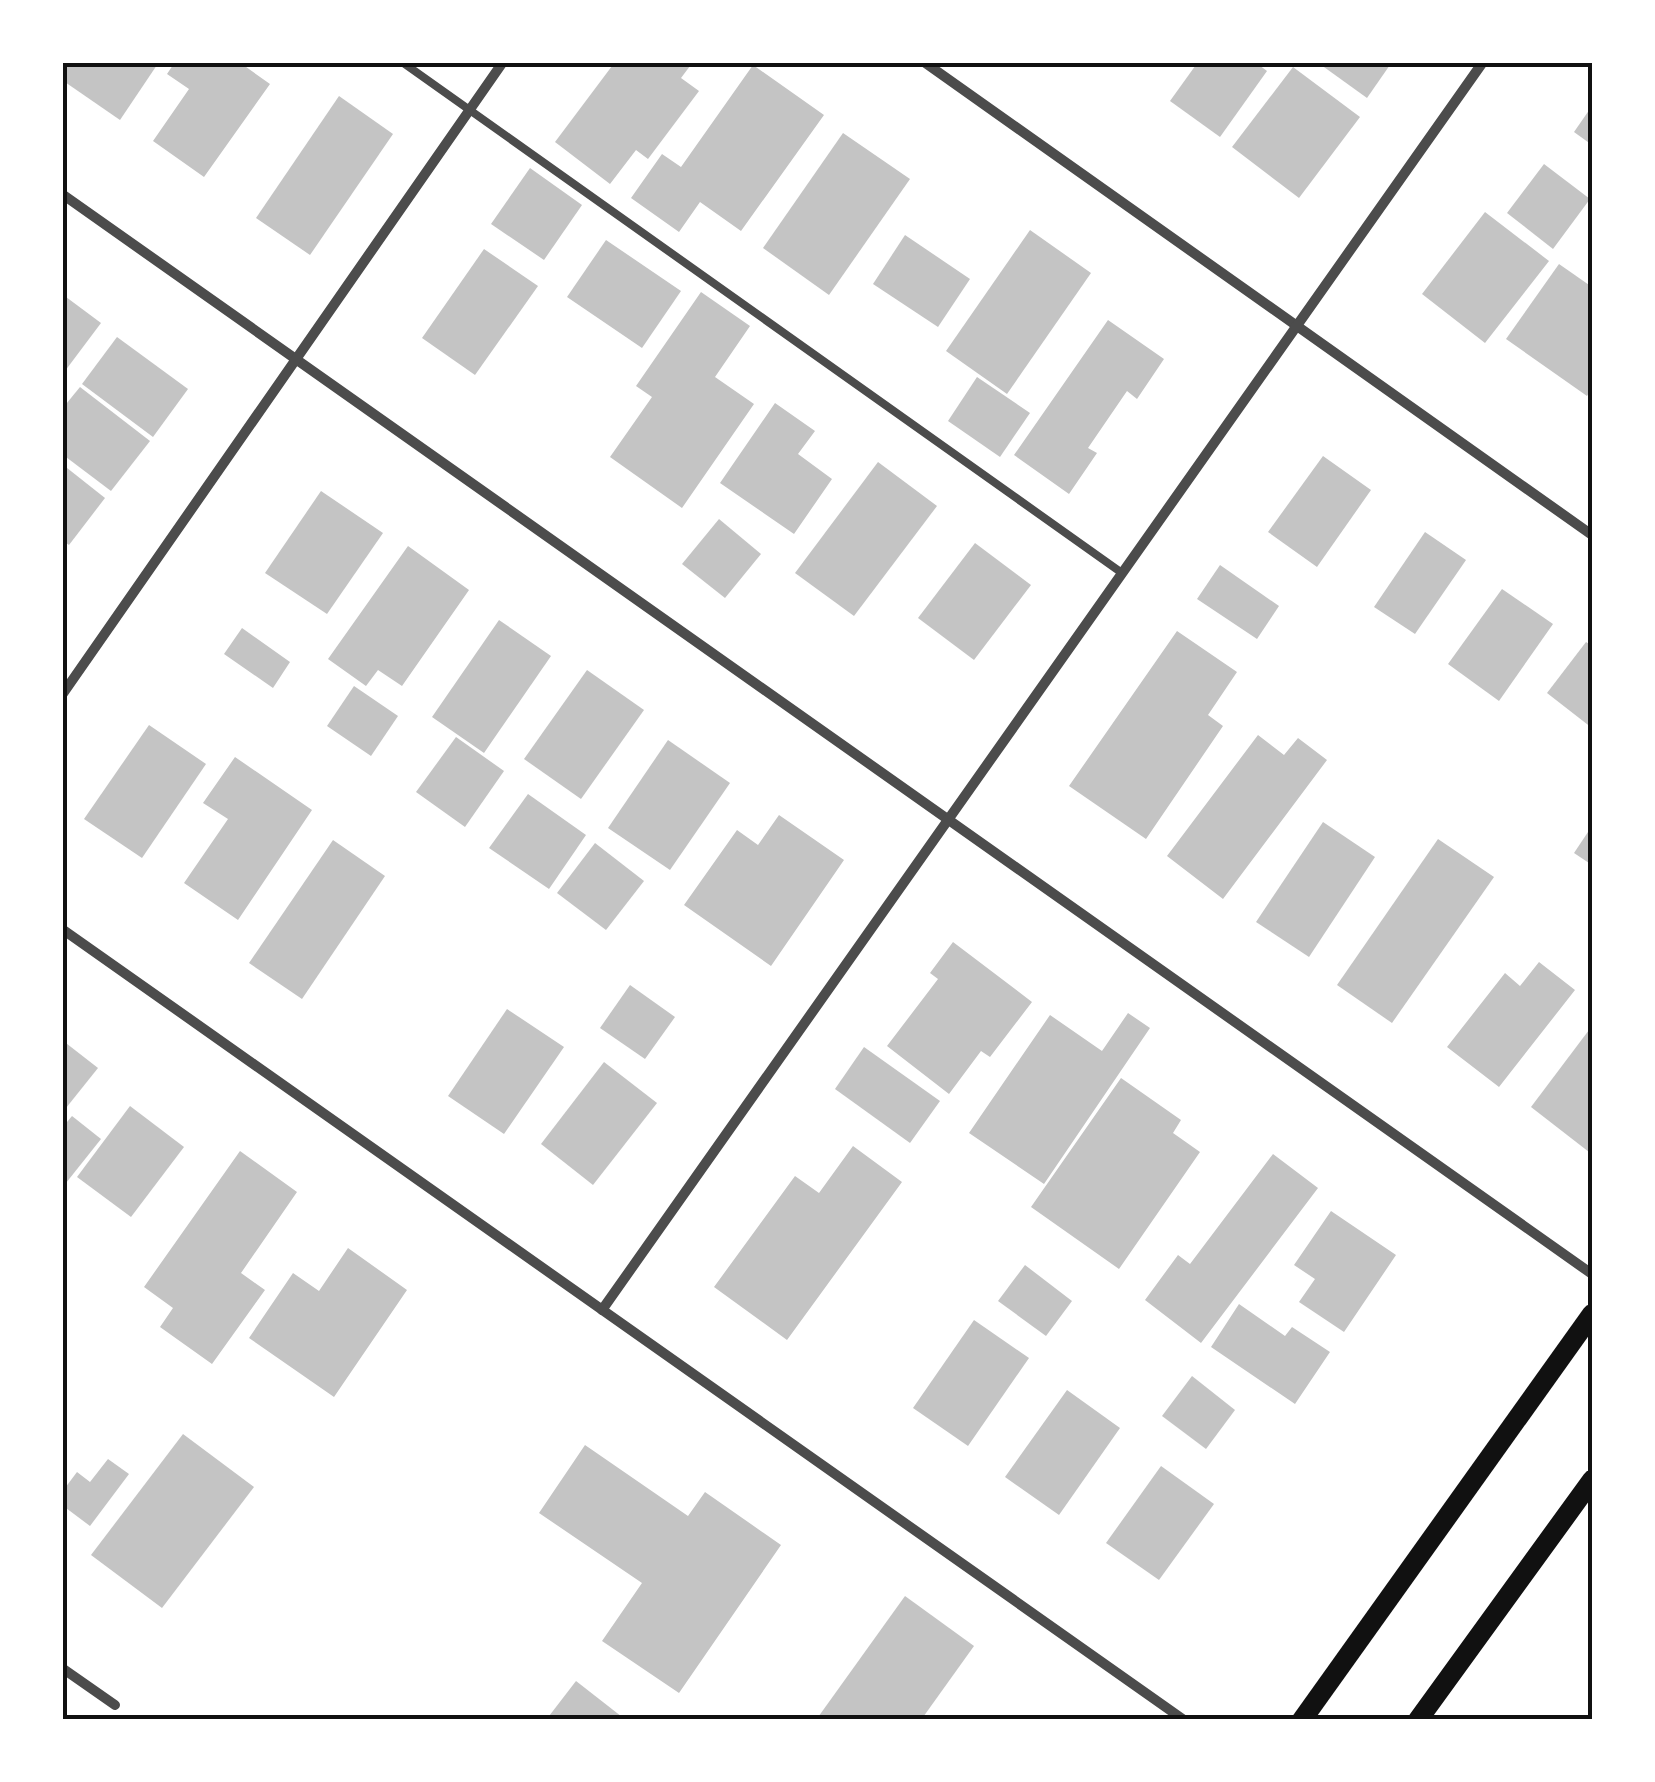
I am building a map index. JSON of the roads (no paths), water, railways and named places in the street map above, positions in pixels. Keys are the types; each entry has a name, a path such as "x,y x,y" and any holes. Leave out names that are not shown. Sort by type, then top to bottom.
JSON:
{"main road":[{"path":"1302,1720 1592,1314"},
{"path":"1418,1720 1592,1480"}],"street":[{"path":"62,695 503,62"},
{"path":"924,62 1592,535"},
{"path":"602,1310 1484,62"},
{"path":"62,194 1592,1274"},
{"path":"62,929 1184,1720"},
{"path":"62,1668 115,1704"}],"lane":[{"path":"402,62 1122,573"}]}
